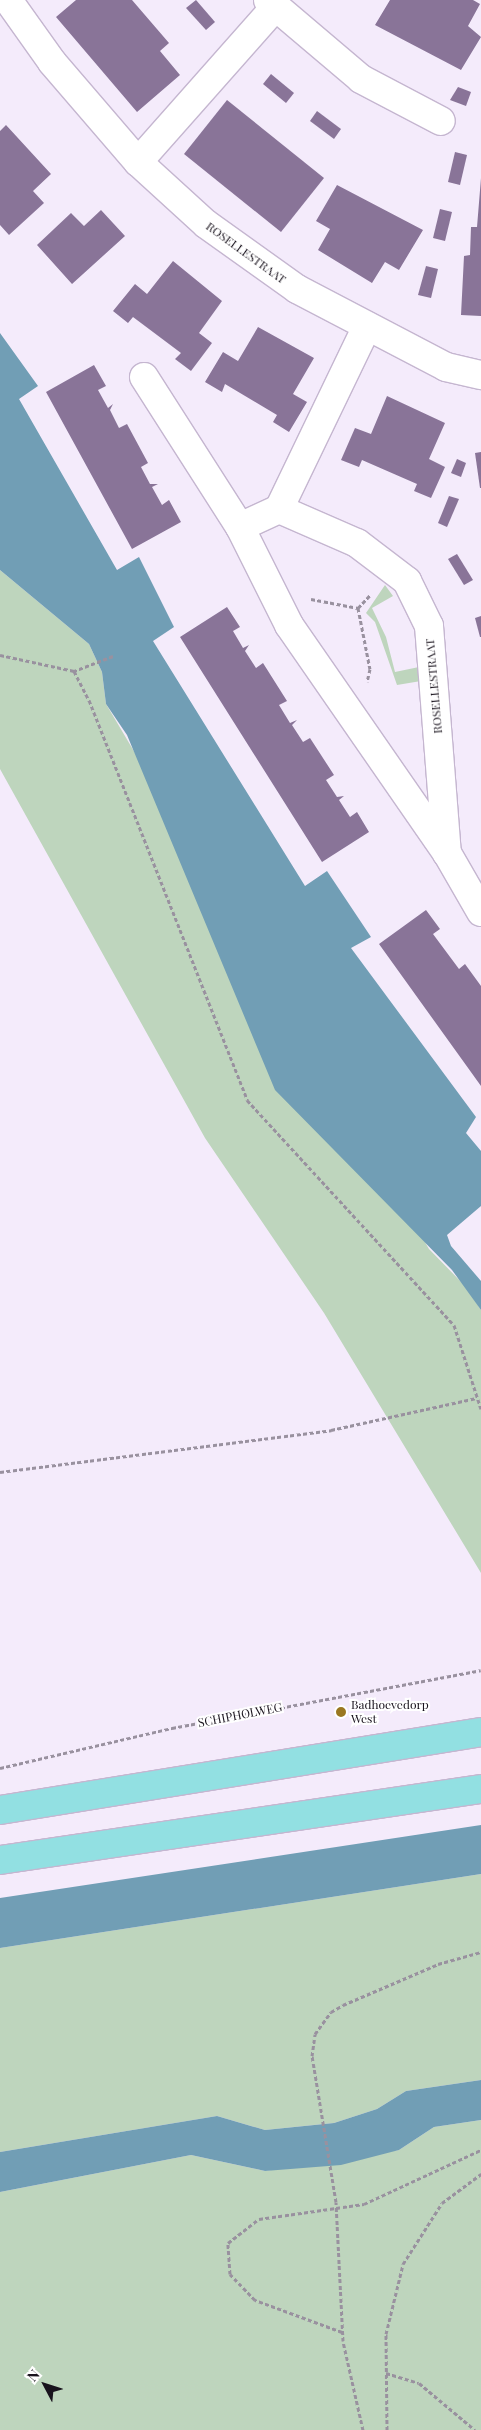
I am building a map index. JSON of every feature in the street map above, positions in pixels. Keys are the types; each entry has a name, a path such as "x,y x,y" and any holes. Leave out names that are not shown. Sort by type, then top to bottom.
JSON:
{"main road":[{"path":"0,1810 481,1732"},
{"path":"0,1860 481,1789"}],"street":[{"name":"ROSELLESTRAAT","path":"8,0 52,62 138,162 206,224 297,289 446,367 481,375"},
{"path":"138,162 271,4 361,79 441,121"},
{"path":"240,527 279,509 367,326"},
{"name":"ROSELLESTRAAT","path":"144,377 240,527 284,606 289,625 447,854 481,912"},
{"name":"ROSELLESTRAAT","path":"279,509 357,543 393,570 407,581 429,626 447,854"}],"path":[{"path":"284,606 313,598 358,608 370,669 364,695 347,709"},
{"path":"0,655 74,671 113,656"},
{"path":"74,671 89,700 247,1100 454,1325 481,1409"},
{"path":"0,1472 331,1430 477,1398"},
{"name":"SCHIPHOLWEG","path":"0,1768 182,1726 481,1670"},
{"path":"363,2430 342,2332 334,2188 320,2107 313,2046 320,2024 331,2012 412,1974 481,1952"},
{"path":"342,2332 255,2300 230,2274 228,2243 259,2218 336,2210 364,2204 481,2150"},
{"path":"387,2430 386,2373 390,2313 403,2264 442,2203 481,2174"},
{"path":"386,2373 418,2383 475,2430"}],"green space":[{"path":"0,570 89,644 102,672 106,704 429,1249 467,1288 481,1310 481,1573 324,1313 205,1138 0,769"},
{"path":"385,585 393,596 372,608 386,637 395,672 419,667 421,681 397,685 375,622 366,613"},
{"path":"481,1874 481,2080 406,2091 377,2109 334,2123 265,2130 217,2116 0,2152 0,1948"},
{"path":"481,2120 481,2430 0,2430 0,2192 191,2155 265,2171 399,2150 434,2127"}],"water":[{"path":"0,333 38,386 19,399 117,570 139,557 174,627 153,641 305,886 327,871 371,937 351,948 476,1117 466,1133 481,1151 481,1206 447,1235 451,1246 481,1281 481,1310 452,1270 275,1090 127,735 106,704 102,672 89,644 0,570"},
{"path":"481,1825 481,1874 0,1948 0,1898"},
{"path":"481,2080 481,2120 434,2127 399,2150 341,2165 265,2171 191,2155 0,2192 0,2152 217,2116 265,2130 334,2123 377,2109 406,2091"}],"building":[{"path":"76,0 132,0 169,43 160,51 180,75 137,112 56,17"},
{"path":"196,0 215,22 206,30 186,8"},
{"path":"390,0 473,0 480,4 468,26 481,37 461,70 375,25"},
{"path":"271,74 294,93 286,103 263,84"},
{"path":"458,87 471,92 466,106 450,100"},
{"path":"227,100 324,178 281,232 184,154"},
{"path":"317,111 341,129 334,139 310,121"},
{"path":"6,125 51,174 33,191 44,203 9,235 0,225 0,131"},
{"path":"455,152 467,155 460,185 448,182"},
{"path":"481,178 481,316 461,315 464,256 470,255 471,227 477,227"},
{"path":"337,185 423,230 399,270 385,262 372,283 318,250 330,229 316,221"},
{"path":"440,209 452,212 445,241 433,238"},
{"path":"101,210 125,236 72,284 37,245 71,213 84,226"},
{"path":"173,261 222,301 199,333 212,343 191,371 175,359 181,353 133,317 128,323 113,311 135,284 147,294"},
{"path":"426,266 438,269 431,298 418,295"},
{"path":"258,327 314,358 293,394 307,402 289,432 273,422 277,415 225,384 222,392 205,382 223,352 238,361"},
{"path":"94,365 106,386 98,390 108,408 113,404 110,410 119,428 127,424 148,463 141,467 150,484 158,484 152,487 162,505 169,500 181,522 132,549 46,392"},
{"path":"387,396 445,423 429,459 445,467 431,498 414,491 417,484 362,460 359,467 341,460 355,428 371,434"},
{"path":"481,452 481,488 480,488 475,453"},
{"path":"457,459 466,463 461,477 451,473"},
{"path":"449,496 459,499 447,527 438,523"},
{"path":"457,554 473,580 464,585 448,559"},
{"path":"227,607 240,627 233,631 243,648 249,645 245,651 256,668 263,663 287,701 279,705 290,723 297,720 292,725 303,742 310,738 334,775 326,780 337,797 344,796 339,800 350,817 357,812 369,832 322,862 180,637"},
{"path":"481,616 481,637 480,637 475,618"},
{"path":"426,910 440,929 433,934 459,969 465,964 481,986 481,1086 379,944"}],"place":[{"name":"Badhoevedorp West","path":"341,1712"}]}
